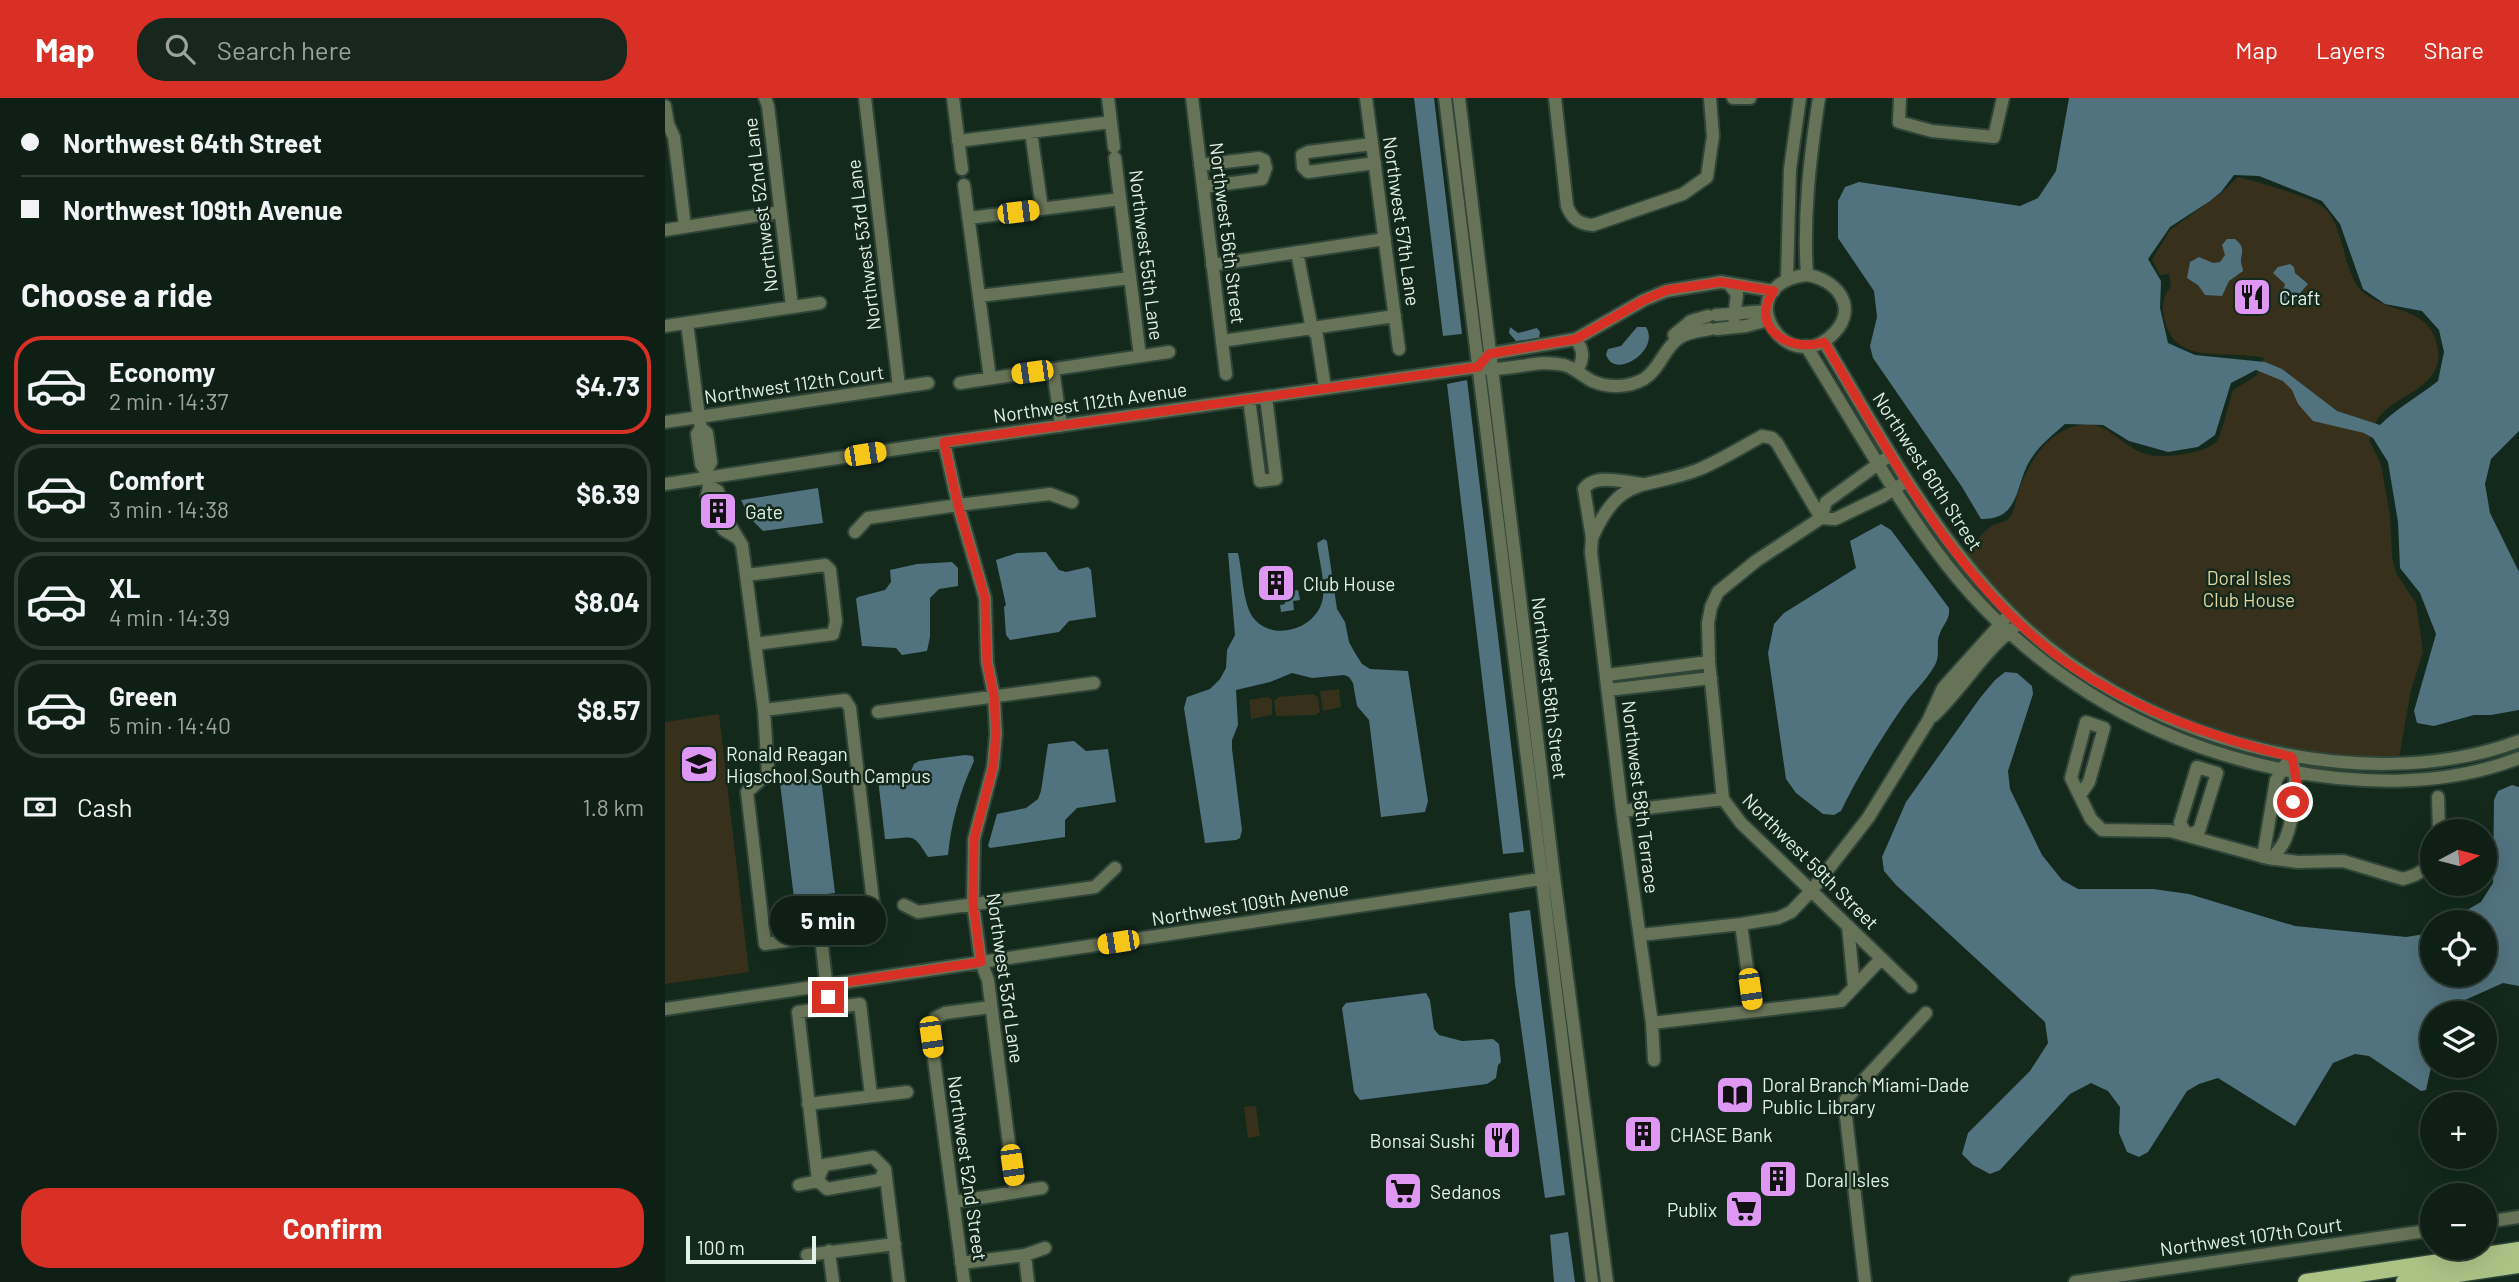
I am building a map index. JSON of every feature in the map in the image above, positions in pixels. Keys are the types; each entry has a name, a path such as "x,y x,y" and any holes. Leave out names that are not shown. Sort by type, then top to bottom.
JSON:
{"main road":[{"path":"2306,1282 2519,1250"},
{"path":"2404,1282 2519,1265"}],"street":[{"name":"Northwest 52nd Lane","path":"765,98 792,307"},
{"name":"Northwest 53rd Lane","path":"865,98 899,387"},
{"path":"953,98 962,169"},
{"name":"Northwest 55th Lane","path":"1108,98 1140,356"},
{"name":"Northwest 56th Street","path":"1192,98 1226,374"},
{"name":"Northwest 57th Lane","path":"1366,98 1399,349"},
{"name":"Northwest 58th Street","path":"1445,98 1478,367 1607,1282"},
{"name":"Northwest 58th Street","path":"1459,98 1592,1282"},
{"path":"1555,98 1567,206 1572,217 1584,224 1593,225 1683,194 1707,177 1713,136 1710,98"},
{"path":"1733,98 1750,98"},
{"path":"1787,279 1790,169 1800,98"},
{"path":"1807,275 1805,250 1809,167 1819,98"},
{"path":"1900,98 1899,122 1932,131 1994,137 2003,98"},
{"path":"665,106 666,125 674,137 685,226"},
{"path":"958,141 1111,122"},
{"path":"1031,132 1042,209"},
{"path":"1372,144 1308,152 1302,155 1302,162 1308,172 1375,163"},
{"path":"1200,165 1259,158 1264,160 1266,168 1262,179 1203,187"},
{"path":"964,185 990,378"},
{"path":"969,218 1120,198"},
{"path":"665,230 780,212"},
{"path":"1212,265 1385,239"},
{"path":"1297,252 1313,329 1317,335 1321,389"},
{"path":"1807,275 1829,282 1838,289 1844,317 1838,329 1824,342 1806,346 1789,343 1780,338 1767,316 1770,296 1774,291 1787,279 1807,275"},
{"path":"979,296 1130,278"},
{"path":"1478,367 1489,354 1576,339 1667,290 1729,284 1774,291"},
{"path":"1729,284 1737,295 1734,327"},
{"path":"665,326 820,303"},
{"name":"Northwest 112th Avenue","path":"1713,322 1734,313 1767,316"},
{"path":"1222,341 1395,316"},
{"name":"Northwest 112th Avenue","path":"665,484 1478,367 1491,370 1548,363 1565,365 1590,380 1609,386 1627,386 1644,379 1657,368 1675,334 1691,321 1734,327 1767,316"},
{"path":"687,323 700,422 697,434 701,464 718,491 723,510 742,545 764,710 768,773 747,792 765,944 872,929 876,918 850,708 845,700 764,710"},
{"path":"1576,339 1583,354 1577,371"},
{"name":"Northwest 60th Street","path":"1824,342 1891,455 1954,549 2010,614 2074,667 2168,718 2227,740 2292,757 2358,763 2429,762 2467,758 2519,741"},
{"name":"Northwest 60th Street","path":"1806,346 1939,554 2004,628 2073,684 2135,720 2191,744 2288,771 2359,779 2425,779 2475,772 2519,758"},
{"path":"960,383 1169,352"},
{"path":"1053,369 1061,426"},
{"name":"Northwest 112th Court","path":"665,422 700,422 928,383"},
{"path":"1249,399 1261,481 1276,479 1266,397"},
{"path":"1592,538 1612,502 1626,491 1699,469 1762,436 1772,438 1777,443 1821,518"},
{"name":"Northwest 53rd Lane","path":"944,442 958,505 985,598 987,662 994,696 996,734 993,767 974,839 973,904 981,962 988,980 1015,1191"},
{"path":"1821,518 1826,502 1891,455"},
{"name":"Northwest 58th Terrace","path":"1642,484 1597,480 1588,483 1584,489 1592,538 1591,552 1622,811 1652,1023 1654,1060"},
{"path":"1821,518 1835,519 1907,480"},
{"path":"855,532 869,518 958,505 1050,494 1072,502"},
{"name":"Northwest 59th Street","path":"1821,518 1756,561 1718,592 1711,607 1708,623 1709,662 1723,799 1741,823 1911,987"},
{"path":"747,575 825,565 830,570 836,621 833,634 755,644"},
{"path":"1640,935 1778,919 1791,912 1812,890 1868,818 1928,721 1943,688 2004,628 2010,614"},
{"path":"2004,628 2021,623"},
{"path":"1607,675 1709,662"},
{"path":"1608,690 1710,678"},
{"path":"878,712 1094,683"},
{"path":"2080,795 2089,782 2104,728 2086,722 2071,774 2072,782 2091,819 2102,831 2158,830 2187,835 2267,858 2298,862 2343,861 2403,879 2420,872"},
{"path":"2267,858 2265,836 2276,780 2288,771 2292,757"},
{"path":"2197,767 2217,773 2199,831 2187,835 2181,823 2197,767"},
{"path":"2267,858 2285,841 2297,784 2288,771"},
{"path":"2438,797 2439,819"},
{"path":"1622,811 1723,799"},
{"path":"2269,815 2290,820"},
{"path":"2245,852 2250,845 2265,836"},
{"path":"2285,841 2298,862"},
{"path":"904,905 918,912 1094,887 1115,868"},
{"name":"Northwest 109th Avenue","path":"665,1009 1548,878"},
{"path":"1741,924 1753,1011"},
{"path":"1848,926 1854,987"},
{"path":"821,937 829,1008"},
{"path":"1652,1023 1841,1001 1881,959"},
{"path":"871,1095 860,1004 798,1012 818,1181 827,1189 880,1180 885,1169"},
{"name":"Northwest 52nd Street","path":"964,1282 931,1037 935,1018 945,1013 991,1007"},
{"path":"1865,1282 1846,1099 1926,1013"},
{"path":"808,1104 907,1091"},
{"path":"818,1181 824,1165 873,1157 885,1169 899,1282"},
{"path":"799,1185 818,1181"},
{"path":"954,1202 1042,1188"},
{"path":"2497,1220 2519,1217"},
{"name":"Northwest 107th Court","path":"2075,1282 2420,1232"},
{"path":"807,1255 895,1244"},
{"path":"961,1263 1025,1255 1045,1248"},
{"path":"829,1251 833,1282"},
{"path":"1025,1255 1028,1282"}],"green space":[{"name":"Doral Isles Club House","path":"2238,177 2295,194 2323,207 2336,225 2350,270 2360,289 2369,297 2423,321 2431,329 2437,343 2438,360 2434,372 2420,387 2384,412 2377,420 2369,440 2381,464 2396,573 2416,603 2423,652 2411,690 2399,758 2309,754 2266,745 2182,717 2103,677 2067,653 1995,590 1965,555 1990,527 2011,516 2031,464 2051,439 2069,428 2093,425 2111,432 2136,450 2153,455 2172,456 2194,452 2217,441 2233,390 2256,376 2264,358 2206,354 2181,345 2171,336 2164,317 2164,299 2171,286 2169,274 2160,275 2152,260 2170,230 2221,193"},
{"path":"1339,689 1341,707 1323,711 1320,691"},
{"path":"1313,694 1318,697 1320,712 1315,715 1276,716 1274,701 1279,697"},
{"path":"1268,697 1272,700 1272,715 1251,719 1249,700"},
{"path":"719,714 749,972 665,984 665,722"},
{"path":"1256,1106 1260,1136 1248,1138 1244,1107"}],"water":[{"path":"1414,98 1434,98 1462,334 1443,336"},
{"path":"2069,98 2519,98 2519,431 2491,459 2485,484 2490,513 2519,572 2519,710 2474,715 2434,726 2417,723 2414,711 2436,634 2420,593 2400,568 2398,522 2388,462 2373,438 2364,433 2313,421 2283,381 2256,370 2231,383 2215,435 2198,447 2168,452 2129,441 2103,425 2065,424 2033,456 2011,506 1995,518 1981,519 1873,358 1870,346 1877,317 1874,291 1838,238 1838,201 1845,187 1859,182 2020,206 2038,198 2056,171","holes":["2234,175 2259,176 2322,201 2340,224 2363,289 2385,304 2422,311 2439,330 2444,352 2438,381 2380,425 2337,411 2282,369 2265,362 2195,355 2168,343 2160,308 2161,281 2148,259 2170,227 2210,201"]},
{"path":"2227,239 2235,239 2241,245 2243,271 2229,281 2222,296 2205,295 2198,285 2187,278 2190,262 2199,257 2213,263 2220,262 2225,255 2222,245"},
{"path":"2290,264 2295,273 2308,284 2301,292 2299,302 2291,307 2278,297 2285,284 2273,273 2278,267"},
{"path":"1510,327 1518,333 1537,328 1540,332 1539,339 1516,341 1509,333"},
{"path":"1637,327 1646,327 1649,336 1642,353 1626,364 1617,365 1610,362 1606,354 1608,349 1621,346"},
{"path":"1467,380 1524,852 1503,854 1447,384"},
{"path":"818,488 823,523 763,531 749,517 741,500"},
{"path":"1881,524 1891,530 1949,608 1949,616 1939,637 1938,657 1932,671 1906,702 1862,771 1841,811 1834,815 1823,814 1796,793 1786,779 1768,653 1774,624 1784,613 1856,568 1850,541"},
{"path":"1324,539 1327,541 1337,609 1345,622 1349,642 1362,664 1370,669 1408,671 1428,801 1425,812 1381,817 1369,720 1357,706 1353,683 1349,677 1344,675 1312,678 1292,673 1270,682 1236,690 1238,725 1232,740 1232,749 1242,830 1240,838 1236,840 1205,843 1184,708 1187,697 1210,689 1226,668 1227,650 1235,635 1228,553 1238,553 1252,616 1260,625 1282,631 1304,624 1320,608 1323,584 1317,543"},
{"path":"1046,552 1059,570 1066,572 1088,567 1091,570 1096,617 1069,621 1059,632 1010,640 1006,635 1006,605 996,560 1017,553"},
{"path":"952,562 958,568 958,586 939,589 930,598 930,637 927,651 902,655 896,648 862,646 856,599 858,597 885,590 891,582 890,570 917,564"},
{"path":"1298,590 1300,600 1293,601 1294,610 1281,612 1280,605 1285,604 1284,593"},
{"path":"2005,672 2017,673 2032,686 2033,694 2008,771 2010,789 2042,855 2062,880 2078,889 2153,889 2189,894 2295,926 2406,937 2420,935 2420,987 2494,987 2463,1001 2420,1001 2420,1078 2429,1078 2426,1090 2421,1091 2369,1056 2355,1054 2333,1063 2295,1126 2218,1078 2187,1091 2148,1152 2139,1157 2127,1152 2119,1133 2120,1107 2108,1091 2091,1083 2070,1094 2000,1170 1990,1174 1973,1165 1962,1154 1968,1133 2030,1071 2048,1043 2045,1022 1896,885 1884,871 1882,857 1906,802 1995,680"},
{"path":"1074,741 1086,751 1108,749 1116,802 1077,808 1065,820 1065,837 990,848 988,846 997,814 1026,808 1038,799 1048,744"},
{"path":"973,756 974,761 957,807 948,855 928,857 919,843 911,838 885,839 878,779 911,771 919,761"},
{"path":"821,778 835,893 794,898 780,783"},
{"path":"2512,785 2519,787 2519,986 2503,983 2497,986 2497,910 2467,910 2481,902 2485,896 2497,896 2497,819 2494,819 2494,800 2498,791"},
{"path":"1530,910 1565,1195 1545,1198 1515,984 1509,913"},
{"path":"1426,993 1430,1000 1434,1029 1439,1035 1462,1041 1493,1039 1499,1044 1501,1062 1496,1078 1487,1084 1360,1100 1354,1092 1342,1008 1346,1003"},
{"path":"1568,1232 1575,1282 1554,1282 1550,1235"}],"place":[{"name":"Craft","path":"2252,297"},
{"name":"Gate","path":"718,511"},
{"name":"Club House","path":"1276,583"},
{"name":"Ronald Reagan Higschool South Campus","path":"699,764"},
{"name":"Doral Branch Miami-Dade Public Library","path":"1735,1095"},
{"name":"CHASE Bank","path":"1643,1134"},
{"name":"Bonsai Sushi","path":"1502,1140"},
{"name":"Doral Isles","path":"1778,1179"},
{"name":"Sedanos","path":"1403,1191"},
{"name":"Publix","path":"1744,1209"}],"route":[{"path":"828,997 827,985 981,962 973,904 974,839 993,767 996,734 994,696 987,662 985,598 958,505 944,442 1478,367 1489,354 1576,339 1667,290 1721,282 1774,291 1766,308 1767,320 1780,338 1789,343 1806,346 1824,342 1936,525 1980,581 2033,635 2074,667 2168,718 2227,740 2292,757 2297,784 2293,802"}]}
